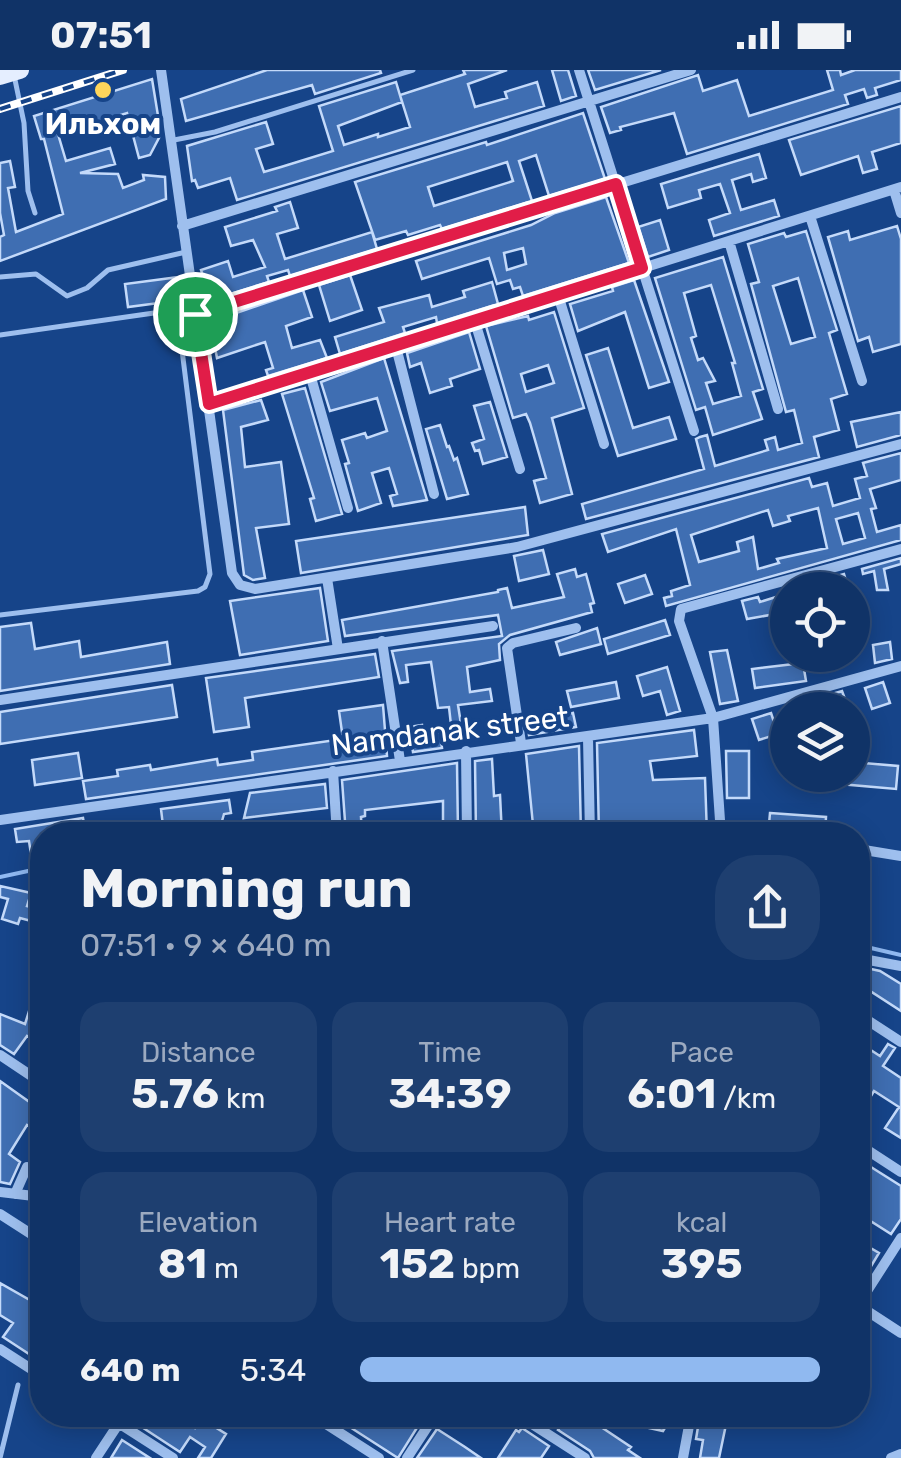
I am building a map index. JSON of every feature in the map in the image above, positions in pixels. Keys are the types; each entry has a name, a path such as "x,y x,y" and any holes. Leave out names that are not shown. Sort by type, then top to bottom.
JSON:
{"street":[{"path":"162,70 235,581 255,588 517,547 901,444"},
{"path":"579,70 694,431"},
{"path":"182,226 691,70"},
{"path":"195,314 901,97"},
{"path":"209,404 897,188 901,214"},
{"path":"810,216 862,381"},
{"path":"729,241 778,409"},
{"path":"558,295 604,444"},
{"path":"474,322 520,469"},
{"path":"396,347 434,494"},
{"path":"310,374 348,508"},
{"path":"720,822 713,718 680,620 681,609 901,549"},
{"path":"327,578 338,648"},
{"path":"0,700 492,626"},
{"path":"521,743 507,648 512,642 576,628"},
{"path":"382,641 400,761"},
{"name":"Namdanak street","path":"0,820 713,718 901,666"},
{"path":"588,738 590,822"},
{"path":"466,751 468,822"},
{"path":"333,771 335,822"},
{"path":"870,851 901,856"},
{"path":"870,960 901,966"},
{"path":"870,1021 900,1038"},
{"path":"0,1055 30,1074"},
{"path":"870,1152 901,1172"},
{"path":"14,1194 27,1168"},
{"path":"0,1192 30,1196"},
{"path":"0,1214 30,1234"},
{"path":"870,1286 901,1238"},
{"path":"870,1313 901,1333"},
{"path":"0,1350 30,1369"},
{"path":"96,1458 109,1427"},
{"path":"127,1427 174,1458"},
{"path":"331,1427 379,1458"},
{"path":"407,1458 427,1427"},
{"path":"537,1427 585,1458"},
{"path":"682,1458 688,1427"},
{"path":"891,1458 901,1454"}],"lane":[{"path":"171,141 215,132 413,70"},
{"path":"11,73 24,123 28,191 35,213"},
{"path":"0,277 36,274 67,296 87,288 108,270 186,252"},
{"path":"0,335 161,312 172,314 179,326 210,574 205,588 198,591 0,615"},
{"path":"0,1458 18,1384"}],"building":[{"path":"267,70 381,73 315,94 312,85 186,121 181,99"},
{"path":"463,70 507,70 468,84 475,107 507,98 505,92 537,82 544,106 237,200 230,178 198,188 192,181 187,146 266,122 273,144 256,149 264,172 333,151 319,106 396,82 402,102 338,126 344,145 378,137 410,127 400,95 465,74"},
{"path":"552,70 568,70 576,96 561,101"},
{"path":"588,70 661,70 595,90"},
{"path":"827,70 840,70 841,75 855,70 901,70 901,80 875,88 877,95 867,98 864,89 845,95 848,104 687,154 674,113 610,133 601,107 698,75 703,91 737,80 749,116 833,90"},
{"path":"152,79 161,134 150,155 139,158 127,113 58,134 66,161 110,148 115,164 80,173 118,174 123,188 144,180 143,175 165,177 166,199 0,261 0,237 4,235 0,163 10,161 15,187 8,188 16,232 63,214 44,139 34,116"},
{"path":"901,106 901,143 872,152 877,169 863,173 858,156 801,175 789,140"},
{"path":"583,113 605,179 549,196 536,155 519,161 532,201 442,229 440,225 375,240 355,182 486,142 487,145","holes":["507,162 513,181 434,206 428,187"]},
{"path":"759,154 766,178 753,182 751,174 732,180 741,210 774,200 779,216 714,236 709,220 730,213 720,184 699,190 701,198 668,208 661,184"},
{"path":"606,197 629,263 523,296 520,287 513,289 510,280 497,284 489,258 422,279 416,261 531,225","holes":["523,248 526,264 507,270 504,253"]},
{"path":"290,202 298,228 277,234 285,259 372,232 377,249 290,276 288,270 267,276 269,282 211,300 201,270 228,261 233,277 265,267 253,240 231,246 225,227 277,211 275,207"},
{"path":"660,220 669,250 648,257 638,227"},
{"path":"897,226 901,239 901,344 873,352 869,337 858,341 828,237 848,231 850,240"},
{"path":"806,231 837,330 829,333 847,394 831,399 839,430 814,437 819,457 586,519 582,504 704,469 696,439 700,437 707,435 715,466 768,450 765,440 775,437 778,450 802,443 794,410 786,412 751,284 759,282 748,244 784,233 786,237","holes":["798,278 815,337 791,344 773,286"]},
{"path":"723,257 763,389 753,392 762,419 713,435 705,407 696,410 655,278","holes":["711,285 741,396 713,404 706,383 715,381 703,358 698,360 684,293"]},
{"path":"350,275 362,310 330,321 319,285"},
{"path":"179,277 182,300 128,307 125,284"},
{"path":"634,280 669,382 649,388 625,312 578,331 570,304"},
{"path":"492,282 498,304 437,323 436,317 403,327 405,333 340,354 335,337 384,322 379,308 429,295 432,307 465,297 463,291"},
{"path":"303,290 312,317 286,326 292,348 320,340 327,358 268,376 266,370 273,368 265,342 217,358 210,322"},
{"path":"554,312 584,408 552,418 572,494 540,503 534,481 546,478 530,423 526,414 513,418 486,326 528,316 529,320","holes":["548,365 554,383 526,392 521,374"]},
{"path":"469,332 480,369 450,379 452,386 430,393 421,363 410,367 407,353"},
{"path":"608,348 633,428 669,417 676,439 618,456 586,355"},
{"path":"384,358 427,500 393,506 390,496 397,494 389,468 372,473 381,503 358,511 342,440 387,431 377,398 330,411 321,382"},
{"path":"305,388 342,514 316,521 310,499 314,498 282,394"},
{"path":"261,400 268,420 241,427 245,467 281,462 289,524 256,528 265,578 253,580 244,575 223,410"},
{"path":"490,402 507,457 483,464 472,443 484,439 474,406"},
{"path":"901,412 901,435 857,447 851,422"},
{"path":"440,425 447,447 454,460 457,458 468,494 447,499 426,429"},
{"path":"901,453 901,480 870,489 877,532 901,525 901,540 787,572 770,572 770,577 666,606 664,598 672,596 671,591 690,585 676,529 608,552 602,534 809,478 812,487 827,483 833,506 860,498 855,479 867,476 863,463","holes":["818,508 827,548 777,559 779,563 758,569 753,537 737,542 739,551 699,562 691,535 768,510 773,526 790,521 788,516","858,513 865,538 843,544 836,519"]},
{"path":"525,507 528,535 301,573 296,541"},
{"path":"543,550 549,574 519,581 514,556"},
{"path":"901,558 901,564 884,569 888,590 877,590 874,571 862,569"},
{"path":"575,569 577,577 586,574 594,603 590,604 592,612 510,635 499,644 500,660 467,667 470,692 490,689 492,701 458,705 461,724 451,725 449,707 438,708 431,662 406,665 408,682 400,683 392,651 502,636 498,615 345,636 342,620 507,588 512,608 564,597 557,574"},
{"path":"645,575 652,594 625,603 618,584"},
{"path":"320,588 328,641 240,655 230,601"},
{"path":"758,597 760,602 770,599 770,615 747,619 742,601"},
{"path":"665,620 670,635 608,654 604,639"},
{"path":"31,623 35,649 79,641 81,657 167,642 170,664 0,691 0,627"},
{"path":"597,628 601,644 560,655 556,642"},
{"path":"890,642 892,659 875,663 873,645"},
{"path":"727,650 738,701 720,704 710,652"},
{"path":"375,654 379,677 245,698 249,727 214,732 206,678"},
{"path":"667,667 680,711 667,715 660,691 643,696 637,676"},
{"path":"770,667 770,672 804,672 806,681 755,688 752,669"},
{"path":"616,682 619,698 571,707 567,691"},
{"path":"883,682 890,703 872,709 870,692 865,688"},
{"path":"172,685 177,717 0,744 0,712"},
{"path":"383,705 387,756 86,799 83,781 118,776 117,770 150,765 151,770 217,759 218,765 253,760 252,752 343,739 339,711"},
{"path":"573,713 576,727 529,735 527,721"},
{"path":"770,713 770,737 759,740 752,719"},
{"path":"422,725 423,734 440,732 442,748 413,752 409,727"},
{"path":"694,730 697,756 650,761 653,780 705,778 707,822 599,822 597,743"},
{"path":"579,746 581,822 533,822 526,754"},
{"path":"726,751 749,751 749,798 727,798"},
{"path":"78,753 82,778 35,785 32,760"},
{"path":"492,759 494,796 500,795 501,822 476,822 475,761"},
{"path":"457,763 458,822 443,822 443,801 365,810 361,822 345,822 342,780"},
{"path":"870,764 898,766 896,789 870,787"},
{"path":"325,784 327,808 244,818 250,793"},
{"path":"229,800 231,813 224,814 222,822 163,822 161,809"},
{"path":"770,813 826,817 826,822 769,822"},
{"path":"30,827 30,848 29,841 17,842 15,829"},
{"path":"0,886 30,893 30,921 20,918 18,924 2,919 8,899 0,897"},
{"path":"870,971 880,971 901,984 901,1011 870,991"},
{"path":"30,1008 30,1038 27,1036 14,1054 0,1045 0,1014 25,1024"},
{"path":"888,1044 895,1048 883,1066 901,1078 901,1138 885,1128 899,1107 874,1091 870,1098 870,1050 880,1056"},
{"path":"0,1081 30,1102 30,1127 27,1125 9,1154 20,1162 10,1184 0,1182"},
{"path":"870,1166 901,1186 901,1219 891,1234 870,1221"},
{"path":"870,1248 879,1253 870,1268"},
{"path":"0,1283 30,1300 29,1354 3,1337 13,1323 0,1315"},
{"path":"142,1427 215,1427 226,1434 211,1458 198,1458 205,1447 190,1437 180,1452"},
{"path":"350,1427 417,1427 398,1458"},
{"path":"601,1427 631,1447 628,1450 640,1458 594,1458 590,1451 558,1430"},
{"path":"698,1427 725,1427 719,1458 700,1458 703,1440 696,1439"},
{"path":"522,1428 549,1446 541,1458 498,1458 516,1430"},
{"path":"437,1429 465,1447 481,1458 417,1458"},
{"path":"122,1440 150,1458 111,1458"}],"waterway":[{"path":"0,877 30,871"},
{"path":"870,948 901,955"}],"railway":[{"path":"0,109 123,70"}],"place":[{"name":"Ильхом","path":"103,90"}],"route":[{"path":"616,184 642,268 209,404 195,314 616,184"}]}
